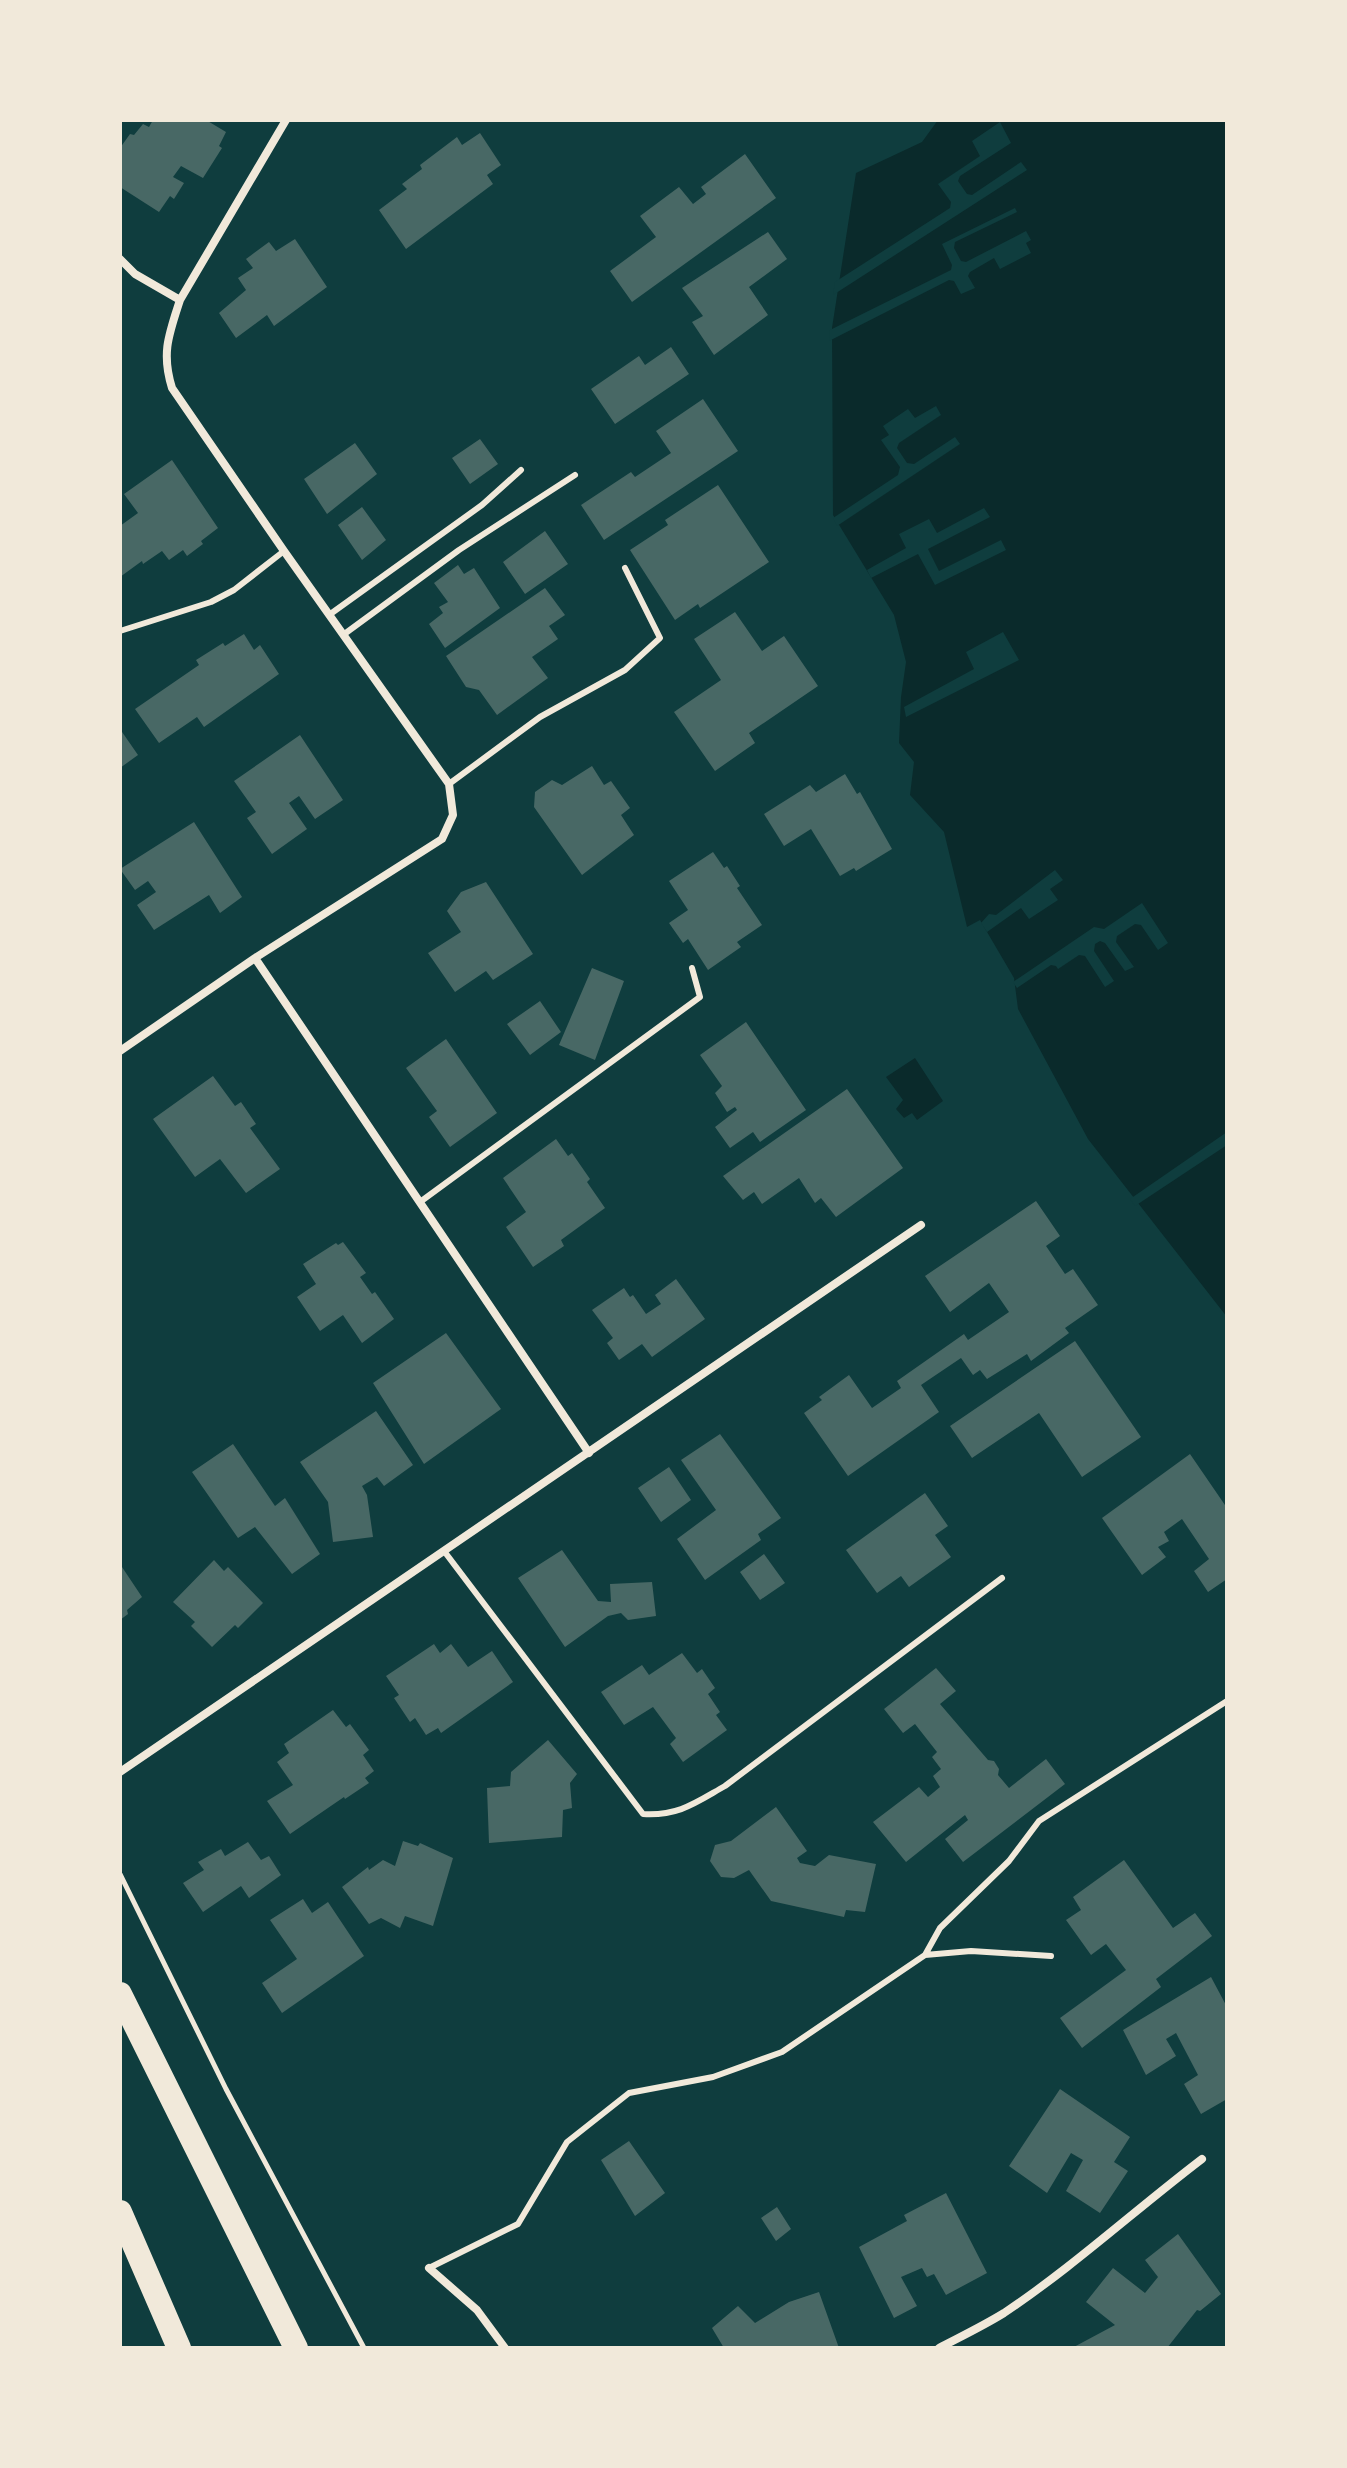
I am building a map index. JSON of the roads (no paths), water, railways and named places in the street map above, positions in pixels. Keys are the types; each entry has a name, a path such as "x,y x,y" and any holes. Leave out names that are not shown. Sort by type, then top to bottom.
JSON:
{"highway":[{"path":"120,1994 296,2348"},
{"path":"120,2212 179,2348"}],"street":[{"path":"120,1051 255,958 442,839 453,815 449,784 172,388 166,370 166,346 180,300 286,120"},
{"path":"120,259 135,274 180,300"},
{"path":"255,958 589,1453"},
{"path":"120,1772 921,1225"},
{"path":"939,2348 1002,2314 1085,2253 1202,2159"},
{"path":"429,2268 477,2310 505,2348"}],"lane":[{"path":"329,615 482,505 521,470"},
{"path":"343,635 459,550 575,475"},
{"path":"120,631 211,602 234,590 284,551"},
{"path":"449,784 540,717 625,670 660,638 625,568"},
{"path":"420,1202 700,997 692,968"},
{"path":"444,1551 643,1814 685,1810 725,1786 1002,1578"},
{"path":"429,2268 518,2224 567,2142 629,2093 713,2077 782,2052 925,1955 940,1928 1009,1861 1039,1821 1227,1701"},
{"path":"925,1955 971,1951 1051,1956"}],"water":[{"path":"938,120 1227,120 1227,1317 1088,1139 1018,1009 1014,978 980,920 967,927 944,832 910,795 914,762 899,743 906,662 894,615 833,515 832,328 856,173 922,142"},
{"path":"915,1058 943,1101 917,1120 912,1113 904,1118 896,1109 903,1100 886,1077"}]}
